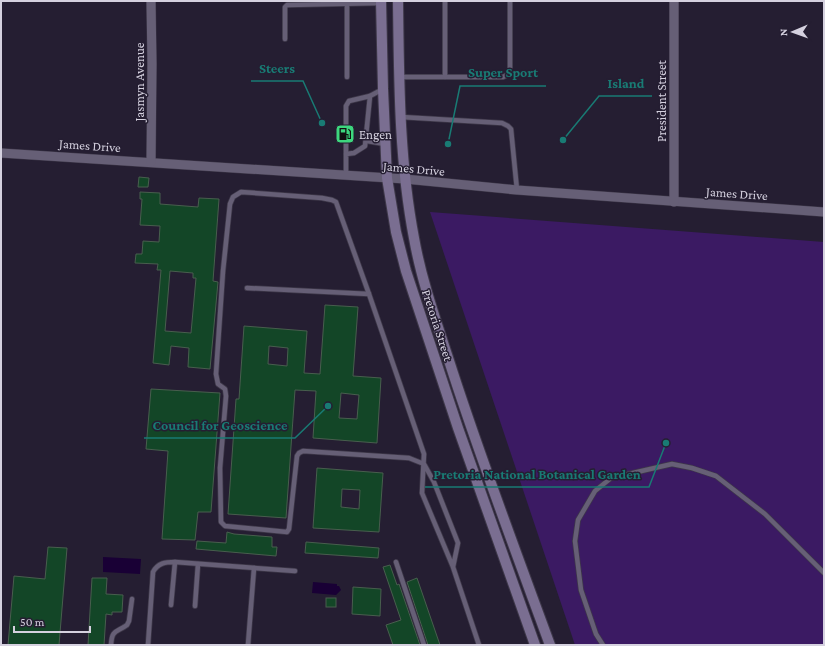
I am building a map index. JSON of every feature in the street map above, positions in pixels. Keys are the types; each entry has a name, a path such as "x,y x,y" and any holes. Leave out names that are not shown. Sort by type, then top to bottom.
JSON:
{"main road":[{"name":"Pretoria Street","path":"398,1 400,116 414,239 430,302 470,425 550,645"},
{"name":"Pretoria Street","path":"381,2 387,178 396,232 406,271 458,428 535,645"}],"street":[{"name":"Jasmyn Avenue","path":"151,1 151,162"},
{"name":"President Street","path":"674,1 674,202"},
{"name":"James Drive","path":"1,153 406,179 517,190 824,212"}],"lane":[{"path":"445,77 446,1"},
{"path":"399,77 503,77 507,75 510,69 510,1"},
{"path":"285,39 285,7 287,5 381,2"},
{"path":"346,3 347,77"},
{"path":"346,175 346,106 349,101 370,96 383,89"},
{"path":"346,154 354,153 363,149 365,146 370,96"},
{"path":"400,116 502,122 512,129 517,190"},
{"path":"366,141 385,144"},
{"path":"453,567 458,543 434,482 424,464 409,458 303,451 297,456 289,529 287,532 225,526 221,522 220,468 226,396 225,389 218,384 216,374 223,271 230,204 233,197 241,192 322,198 336,202 424,454 424,464 422,493 453,567 479,645"},
{"path":"247,288 369,294"},
{"path":"603,645 596,634 580,590 575,541 578,520 595,491 611,478 672,464 692,468 716,476 765,514 824,573"},
{"path":"171,605 175,562"},
{"path":"148,645 153,572 156,567 162,563 175,562 295,571"},
{"path":"396,562 424,645"},
{"path":"195,606 198,564"},
{"path":"248,645 254,568"},
{"path":"111,645 113,634 116,630 127,625 132,599"}],"shaded area":[{"path":"430,212 824,242 824,645 575,645"},
{"path":"103,557 141,559 140,574 103,572"},
{"path":"313,582 337,584 341,590 336,595 312,593"}],"building":[{"path":"139,177 149,178 148,187 138,187"},
{"path":"140,192 160,193 160,204 198,207 199,198 219,199 213,281 218,282 210,369 188,367 189,348 171,346 169,365 153,363 161,270 157,270 158,264 135,263 136,254 142,254 143,241 159,242 160,226 140,225 142,199 140,199","holes":["170,271 193,273 193,278 196,278 191,333 165,331"]},
{"path":"325,305 358,307 353,376 381,378 377,443 313,438 316,391 295,390 286,518 228,514 236,399 239,399 244,326 307,331 304,373 320,374","holes":["269,346 288,348 287,366 268,364","341,393 359,395 357,419 339,418"]},
{"path":"151,389 220,393 211,512 198,512 195,540 162,539 168,451 146,449"},
{"path":"317,468 383,473 379,532 313,528","holes":["342,489 360,490 359,509 341,507"]},
{"path":"227,532 234,534 272,537 272,547 277,547 276,556 196,549 197,541 226,543"},
{"path":"306,542 379,548 378,558 305,553"},
{"path":"48,547 67,548 59,645 8,645 14,576 45,579"},
{"path":"390,565 397,585 399,584 420,645 393,645 386,625 401,620 383,567"},
{"path":"92,578 107,578 106,594 123,595 122,612 112,612 112,615 106,614 104,645 88,645"},
{"path":"417,578 440,645 428,645 407,582"},
{"path":"353,587 381,589 380,616 352,614"},
{"path":"326,598 336,598 336,607 326,607"}],"place":[{"name":"Steers","path":"322,123"},
{"name":"Engen","path":"345,134"},
{"name":"Island","path":"563,140"},
{"name":"Super Sport","path":"448,144"},
{"name":"Council for Geoscience","path":"328,406"},
{"name":"Pretoria National Botanical Garden","path":"666,443"}]}
